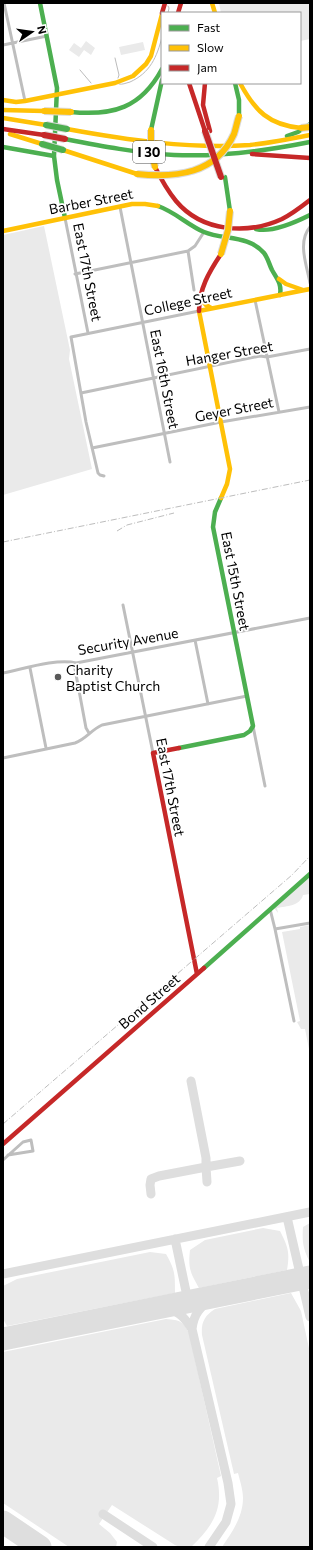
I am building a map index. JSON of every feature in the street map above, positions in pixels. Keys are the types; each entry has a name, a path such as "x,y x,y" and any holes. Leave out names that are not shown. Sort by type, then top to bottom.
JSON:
{"main road":[{"name":"East 17th Street","path":"40,3 58,94 54,156 57,180 65,218"},
{"path":"3,100 16,102 25,101 115,83 130,78 146,64 151,56 161,18"},
{"path":"3,110 103,113 115,110 137,100 156,81 161,71"},
{"path":"161,84 151,130 155,167 169,194 184,209 193,216 210,224 225,228 253,228 284,218 310,200"},
{"path":"189,84 207,131"},
{"path":"206,84 203,105 207,131"},
{"path":"3,130 137,174 155,176 183,174 210,163 220,156 226,149 235,130 239,116 239,100 235,84"},
{"path":"241,84 251,103 261,114 280,125 291,128 310,127"},
{"name":"I 30","path":"3,118 138,141 201,145 238,146 310,135"},
{"path":"238,146 284,137 298,132 310,124"},
{"name":"I 30","path":"3,130 159,153 189,155 235,152 310,142"},
{"name":"East 15th Street","path":"207,131 223,177 230,212 228,230 220,254 203,282 199,297 199,311 222,422 230,473 213,524 253,726"},
{"path":"3,147 54,156"},
{"path":"235,152 310,158"},
{"name":"Barber Street","path":"3,231 139,203 158,206 171,211 204,232 254,244 264,253 282,286 284,294"},
{"path":"253,228 258,230 280,228 296,223 310,215"},
{"name":"Barber Street","path":"277,277 286,284 303,290"},
{"path":"284,294 286,284"},
{"name":"College Street","path":"199,311 310,288"},
{"path":"199,297 206,305 212,308"},
{"path":"153,753 244,735 250,731 253,726"},
{"name":"East 17th Street","path":"153,753 197,974"},
{"name":"Bond Street","path":"3,1144 162,1006 270,908 310,874"}],"street":[{"path":"4,3 25,101"},
{"path":"3,45 47,36"},
{"name":"East 16th Street","path":"120,207 170,462"},
{"name":"East 17th Street","path":"65,218 88,333"},
{"path":"310,227 303,238 310,283"},
{"path":"75,274 188,251 195,246 204,232"},
{"path":"188,251 194,290"},
{"path":"255,300 279,412"},
{"name":"College Street","path":"81,393 71,337 199,311"},
{"name":"Hanger Street","path":"81,393 260,356 267,357 310,349"},
{"path":"81,393 98,473 100,476 104,476"},
{"name":"Geyer Street","path":"92,448 222,422 310,407"},
{"name":"East 17th Street","path":"123,605 153,753"},
{"name":"Security Avenue","path":"3,674 68,660 76,663 310,618"},
{"path":"195,640 208,704"},
{"path":"76,663 76,676 86,728 89,733"},
{"path":"30,668 46,748"},
{"path":"3,753 3,757 81,741 89,733 102,725 247,696"},
{"name":"East 15th Street","path":"253,726 265,786"},
{"path":"270,908 294,1021"},
{"path":"275,929 310,923"},
{"path":"3,1160 8,1155 23,1142 32,1140 33,1151 8,1155"}],"shaded area":[{"path":"219,3 310,3 310,39 301,41 301,12 221,12"},
{"path":"86,41 95,48 91,55 84,50 79,57 69,50 74,43 81,48"},
{"path":"143,42 145,50 121,55 119,47"},
{"path":"44,226 70,350 69,359 92,469 3,495 3,235"},
{"path":"310,877 310,894 303,895 299,901 289,906 277,908 278,913 274,908"},
{"path":"310,925 310,1054 305,1029 301,1029 297,1022 300,1021 282,932 300,929 300,927"},
{"path":"310,1223 310,1262 304,1249 303,1227"},
{"path":"263,1228 280,1231 288,1250 287,1270 199,1288 190,1270 190,1250 205,1240"},
{"path":"150,1252 166,1254 174,1272 175,1293 7,1326 3,1319 3,1286 17,1279"},
{"path":"291,1293 301,1311 310,1353 310,1547 222,1547 239,1518 243,1505 243,1495 238,1473 234,1474 202,1335 203,1323 208,1314 215,1309"},
{"path":"166,1319 180,1322 185,1326 189,1333 221,1476 217,1478 219,1499 215,1516 205,1532 191,1547 180,1547 112,1505 99,1524 110,1533 117,1542 116,1547 69,1547 3,1503 3,1352"}],"waterway":[{"path":"168,6 168,12"},
{"path":"119,84 130,82 148,69 155,58 161,40"},
{"path":"115,58 119,75 118,78"},
{"path":"80,70 91,83"}],"taxiway":[{"path":"151,1194 151,1179 159,1176 206,1167 206,1158 191,1081"},
{"path":"207,1182 206,1167 240,1161"},
{"path":"3,1274 310,1212"},
{"path":"287,1217 310,1317"},
{"path":"175,1239 188,1301"},
{"path":"192,1329 196,1314 205,1303 214,1296"},
{"path":"159,1307 171,1310 182,1316 192,1329 228,1483 231,1504 226,1522 209,1547"},
{"path":"103,1514 153,1547"}],"runway":[{"path":"3,1339 310,1277"},
{"path":"3,1522 40,1547"}],"railway":[{"path":"3,542 310,480"},
{"path":"117,531 127,525 174,513"},
{"path":"3,1124 292,875 310,856"}],"traffic: fast":[{"path":"40,3 57,88 54,156 57,180 65,218"},
{"path":"71,112 100,112 124,107 145,93 161,71"},
{"path":"151,130 161,84"},
{"path":"235,84 239,100 239,116"},
{"path":"287,136 298,132 310,124"},
{"path":"46,125 67,129"},
{"path":"65,139 133,151 174,155 242,153 310,142"},
{"path":"42,144 63,150"},
{"path":"3,147 54,156"},
{"path":"225,177 230,211"},
{"path":"158,206 204,232 251,243 258,247 264,253 279,282 280,295"},
{"path":"256,229 262,230 276,228 291,224 310,215"},
{"path":"179,748 244,735 250,731 253,726 213,527 215,512 221,498"},
{"path":"204,968 310,874"}],"traffic: slow":[{"path":"212,3 215,12"},
{"path":"3,100 16,102 25,101 115,83 133,76 146,64 151,56 161,18"},
{"path":"241,84 257,109 264,115 280,124 301,128"},
{"path":"3,110 44,111"},
{"path":"44,111 71,112"},
{"path":"137,174 180,174 206,165 217,158 226,147 234,134 239,116"},
{"path":"3,118 46,125"},
{"path":"301,128 310,127"},
{"path":"67,129 158,143 204,146 250,145 310,135"},
{"path":"151,130 151,150 155,167"},
{"path":"10,134 42,144"},
{"path":"63,150 137,174"},
{"path":"3,231 132,204 158,206"},
{"path":"221,254 228,230 230,211"},
{"path":"279,279 286,284 303,290"},
{"path":"221,498 227,484 230,469 199,311 310,289"},
{"path":"199,297 211,308"}],"traffic: jam":[{"path":"162,12 165,3"},
{"path":"178,12 181,3"},
{"path":"189,84 205,131"},
{"path":"205,84 203,105 210,131"},
{"path":"3,129 44,135"},
{"path":"205,131 221,177"},
{"path":"44,135 65,139"},
{"path":"252,154 310,158"},
{"path":"155,167 170,193 187,211 212,225 226,228 240,229 268,224 286,217 310,200"},
{"path":"199,311 199,303 203,288 212,267 221,254"},
{"path":"179,748 153,753 197,974"},
{"path":"3,1144 204,968"}],"place":[{"name":"Charity Baptist Church","path":"58,677"}]}
